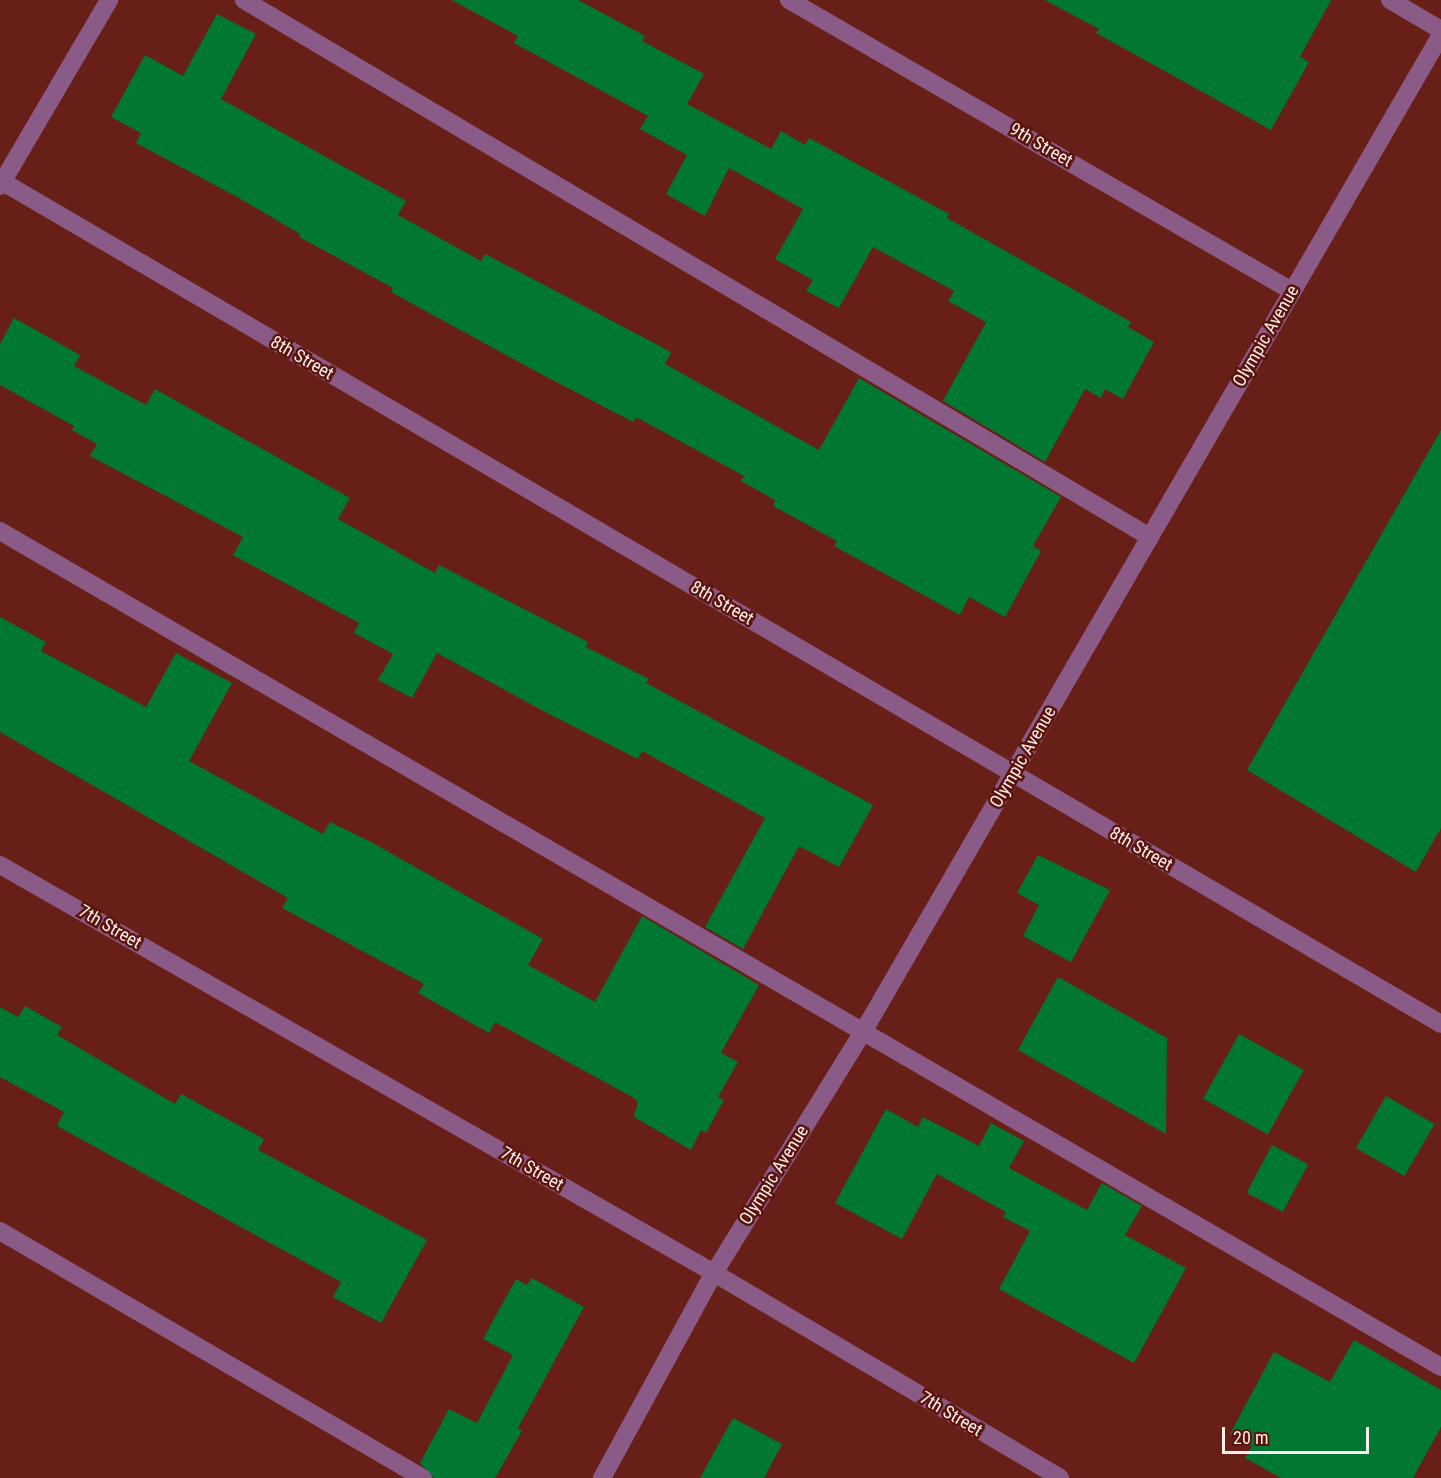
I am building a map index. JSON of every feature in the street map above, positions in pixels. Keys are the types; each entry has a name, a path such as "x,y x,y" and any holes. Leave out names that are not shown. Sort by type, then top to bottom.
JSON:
{"street":[{"path":"1,184 109,0"},
{"path":"244,0 1150,537"},
{"name":"9th Street","path":"789,0 1292,291"},
{"path":"1390,0 1441,30"},
{"name":"Olympic Avenue","path":"602,1478 714,1273 863,1032 1441,34"},
{"name":"8th Street","path":"1,184 1441,1024"},
{"path":"0,531 1441,1367"},
{"name":"7th Street","path":"0,865 714,1273 1060,1478"},
{"path":"0,1231 423,1478"}],"building":[{"path":"452,0 578,0 645,36 642,41 704,74 687,104 771,149 781,131 805,145 809,138 949,214 947,218 1131,322 1128,327 1154,342 1123,399 1105,389 1101,398 1085,389 1045,462 943,401 986,322 948,301 954,291 873,247 839,308 806,291 813,280 775,259 803,209 729,168 705,216 666,194 687,155 640,129 648,116 514,43 518,36"},
{"path":"1045,0 1331,0 1300,57 1309,62 1271,130 1096,33 1099,29"},
{"path":"217,14 256,34 221,99 406,201 398,215 481,261 485,254 671,352 665,364 819,450 859,378 1061,497 1033,546 1041,551 1005,617 969,597 960,615 834,546 837,541 773,506 775,500 741,481 744,476 636,417 633,422 391,292 393,288 299,237 300,234 239,198 136,143 141,133 111,117 145,55 183,76"},
{"path":"14,318 80,355 74,366 146,405 155,389 350,498 338,519 435,573 439,565 588,642 586,647 649,679 646,683 873,805 839,867 799,846 743,949 705,927 765,818 642,751 638,759 437,653 412,698 378,680 393,654 354,633 359,623 233,555 243,537 90,456 97,444 72,430 74,426 0,385 0,344"},
{"path":"1441,430 1441,828 1416,872 1247,770"},
{"path":"0,617 46,642 41,651 146,707 176,653 232,683 189,761 323,834 330,822 371,842 543,939 528,965 595,1002 642,916 759,985 721,1053 738,1062 718,1097 724,1100 706,1133 701,1130 691,1150 634,1117 638,1102 634,1098 495,1022 489,1033 418,993 424,984 282,908 288,898 0,732"},
{"path":"1038,855 1110,890 1071,962 1023,936 1039,905 1017,893"},
{"path":"1058,977 1167,1038 1166,1134 1018,1050"},
{"path":"25,1006 62,1027 57,1035 175,1104 181,1094 264,1139 258,1150 427,1240 381,1323 333,1297 341,1282 57,1126 64,1112 0,1077 0,1007 18,1017"},
{"path":"1239,1034 1304,1070 1268,1135 1203,1099"},
{"path":"1386,1096 1434,1124 1404,1176 1356,1148"},
{"path":"886,1109 918,1127 923,1117 979,1146 991,1123 1024,1141 1009,1168 1087,1210 1102,1183 1142,1206 1125,1235 1186,1268 1134,1363 999,1289 1030,1231 1003,1217 1006,1212 937,1174 902,1239 835,1203"},
{"path":"1272,1145 1308,1164 1283,1212 1247,1193"},
{"path":"532,1278 584,1307 518,1428 522,1431 495,1478 434,1478 420,1463 449,1409 477,1423 513,1355 483,1339 516,1279 527,1285"},
{"path":"1354,1340 1441,1390 1441,1427 1413,1478 1281,1478 1245,1458 1252,1446 1230,1434 1274,1352 1330,1382"},
{"path":"733,1418 782,1444 764,1478 700,1478"}]}
